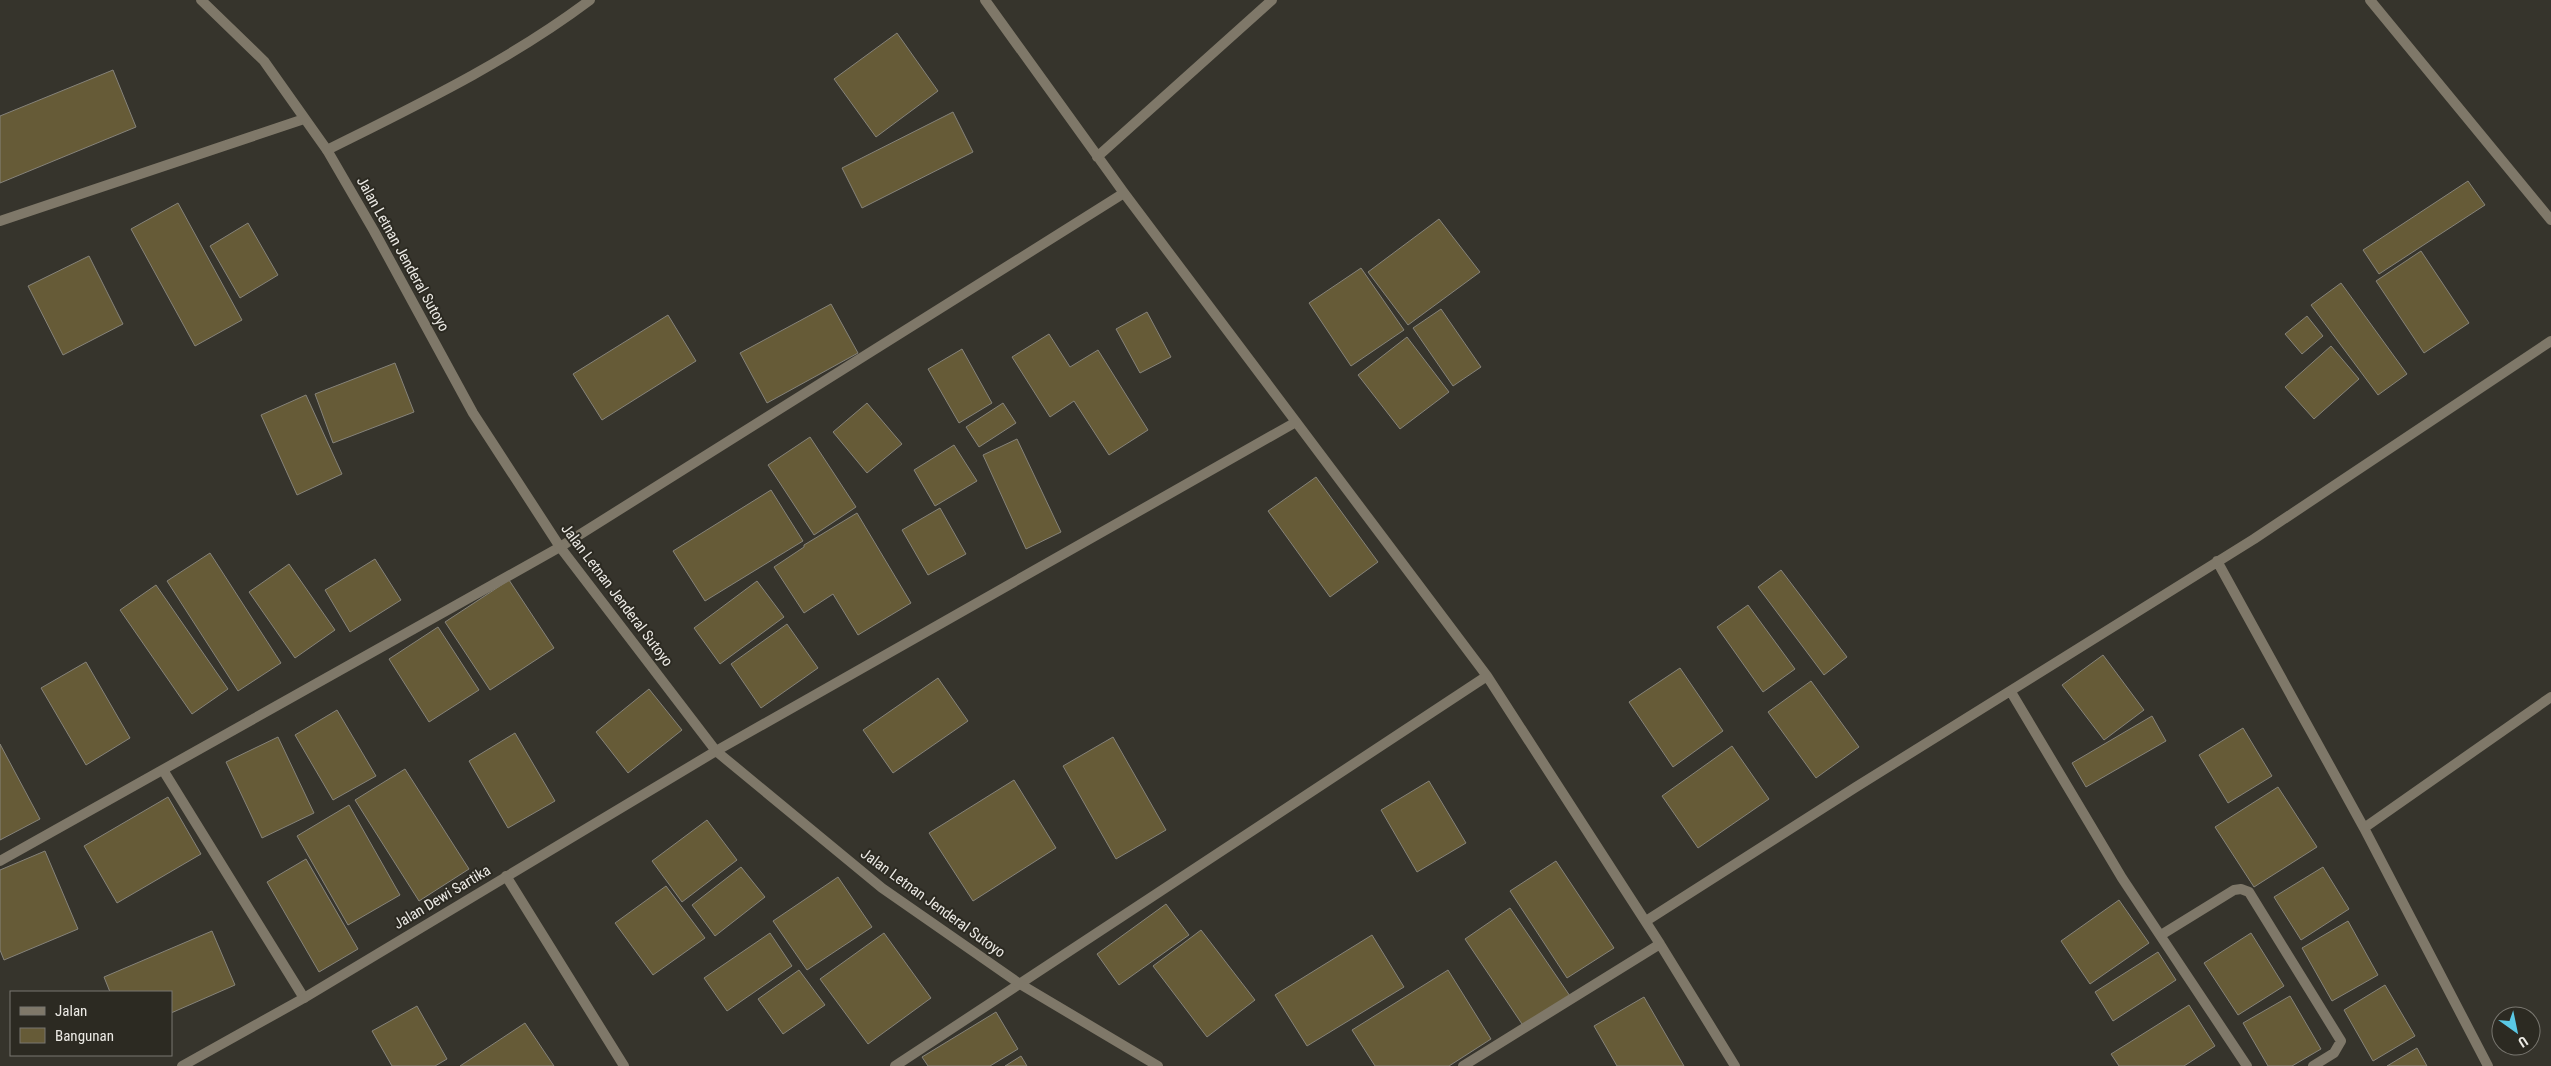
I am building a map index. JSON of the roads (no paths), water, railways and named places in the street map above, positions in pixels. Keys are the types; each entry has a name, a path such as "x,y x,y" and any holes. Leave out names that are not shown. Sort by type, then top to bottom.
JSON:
{"street":[{"name":"Jalan Letnan Jenderal Sutoyo","path":"202,0 264,61 327,150 374,231 472,413 560,547 716,751 882,888 1020,984 1158,1066"},
{"path":"327,150 415,106 543,34 590,0"},
{"path":"985,0 1097,158 1487,676 1646,921 1736,1066"},
{"path":"1097,158 1272,0"},
{"path":"2370,0 2551,220"},
{"path":"0,221 304,119"},
{"path":"0,861 560,547 1124,193"},
{"path":"1646,921 2217,561 2551,341"},
{"name":"Jalan Dewi Sartika","path":"182,1066 304,998 716,751 1296,422"},
{"path":"2217,561 2364,828 2488,1066"},
{"path":"895,1066 1487,676"},
{"path":"2010,692 2122,878 2248,1066"},
{"path":"2364,828 2551,697"},
{"path":"163,770 304,998"},
{"path":"506,876 624,1066"},
{"path":"2161,935 2234,890 2241,888 2249,892 2341,1041 2334,1053 2313,1066"},
{"path":"1463,1066 1660,944"}]}
